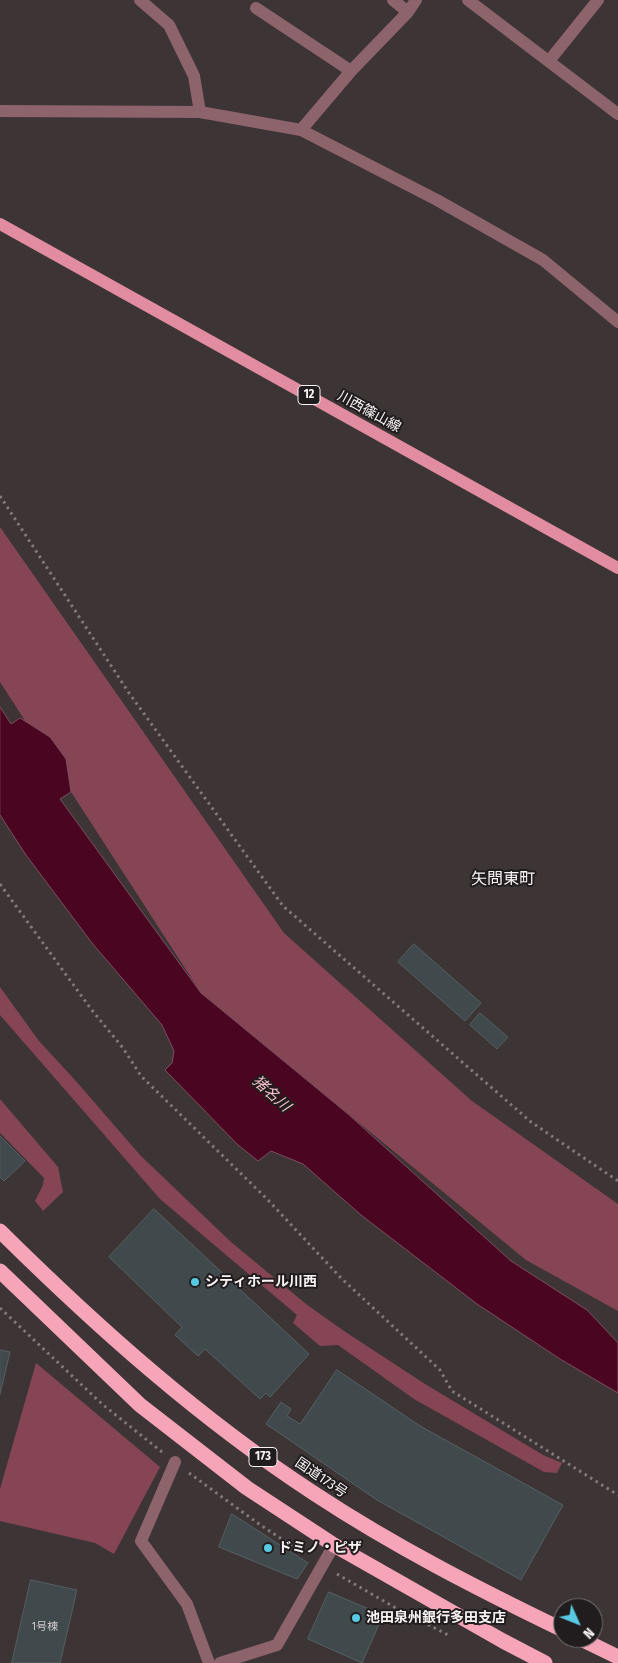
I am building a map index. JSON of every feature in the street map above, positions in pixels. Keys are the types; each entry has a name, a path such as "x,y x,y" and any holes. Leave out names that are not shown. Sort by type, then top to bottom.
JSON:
{"highway":[{"name":"国道173号","path":"0,1231 119,1344 190,1403 260,1456 360,1523 423,1558 553,1625"},
{"name":"173","path":"0,1271 140,1405 246,1488 334,1545 545,1663"},
{"path":"600,1648 618,1657"}],"main road":[{"name":"川西篠山線","path":"0,224 618,568"}],"street":[{"path":"140,0 169,25 194,76 200,112"},
{"path":"393,0 408,12"},
{"path":"301,130 408,12 416,0"},
{"path":"468,0 618,114"},
{"path":"549,61 598,0"},
{"path":"256,8 352,72"},
{"path":"0,111 200,112 301,130 437,200 543,260 618,322"},
{"path":"175,1462 141,1541 188,1604 209,1663"},
{"path":"220,1663 278,1644 334,1545"}],"path":[{"path":"0,496 130,693 283,906 531,1122 618,1181"},
{"path":"0,884 91,1009 123,1048 141,1076 267,1199 341,1278 440,1370 452,1391 618,1495"}],"shaded area":[{"path":"0,527 284,933 472,1101 618,1204 618,1311 526,1260 201,993 0,682"},
{"path":"0,987 39,1041 140,1155 231,1242 306,1304 344,1331 425,1384 543,1455 562,1463 557,1473 544,1472 414,1399 338,1345 320,1346 293,1323 297,1315 160,1199 0,1015"},
{"path":"0,1099 58,1167 63,1192 43,1211 35,1201 43,1185 44,1178 0,1133"},
{"path":"36,1363 160,1467 114,1554 95,1543 0,1521 0,1489"}],"water":[{"name":"猪名川","path":"0,707 11,724 20,718 50,737 66,759 71,792 60,799 201,993 348,1114 511,1261 587,1310 618,1343 618,1393 560,1359 477,1304 361,1215 303,1164 271,1151 258,1161 237,1144 165,1070 172,1063 174,1051 162,1025 92,943 26,855 0,815"}],"building":[{"path":"414,944 481,1003 465,1021 398,962"},
{"path":"480,1013 508,1037 497,1049 470,1025"},
{"path":"0,1136 25,1161 4,1181 0,1177"},
{"path":"154,1209 309,1354 270,1397 266,1393 260,1399 205,1349 198,1356 175,1335 182,1327 109,1257"},
{"path":"0,1350 10,1352 0,1394"},
{"path":"337,1370 420,1426 563,1505 521,1580 377,1500 266,1424 281,1402 291,1409 287,1416 300,1424"},
{"path":"232,1514 308,1563 297,1579 219,1547"},
{"path":"31,1580 77,1590 60,1663 12,1663"},
{"path":"329,1592 383,1615 362,1663 308,1639"}],"place":[{"name":"シティホール川西","path":"195,1282"},
{"name":"ドミノ・ピザ","path":"268,1548"},
{"name":"池田泉州銀行多田支店","path":"356,1618"}],"district":[{"name":"矢問東町","path":"503,880"}]}
